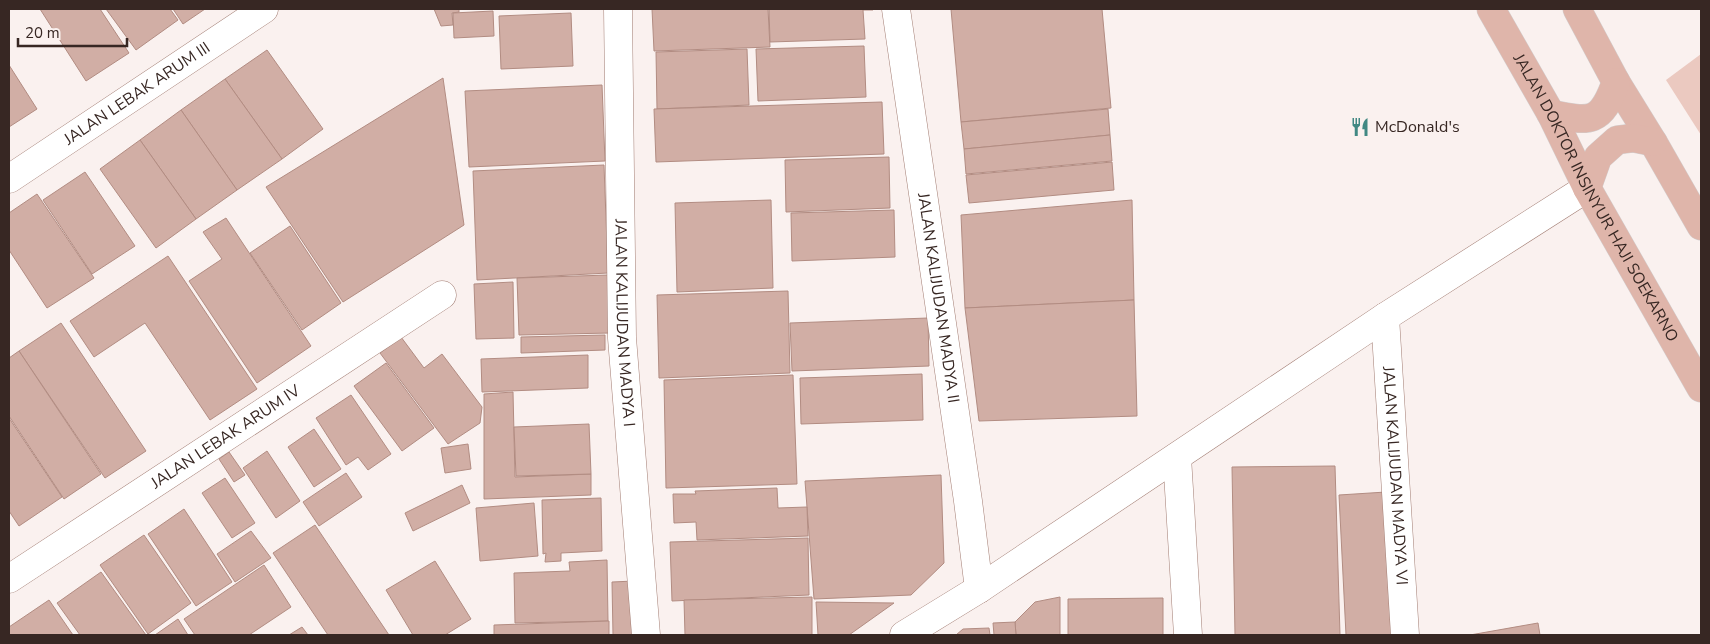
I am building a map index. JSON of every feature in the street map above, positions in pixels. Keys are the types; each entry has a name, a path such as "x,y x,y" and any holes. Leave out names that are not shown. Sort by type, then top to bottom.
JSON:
{"main road":[{"name":"JALAN DOKTOR INSINYUR HAJI SOEKARNO","path":"1491,9 1551,114 1586,188 1701,388"},
{"path":"1577,9 1616,82 1701,226"},
{"path":"1551,114 1578,119 1592,118 1608,103 1616,82"},
{"path":"1586,188 1598,157 1617,140 1633,138 1653,142"}],"street":[{"name":"JALAN LEBAK ARUM III","path":"9,179 264,9"},
{"name":"JALAN KALIJUDAN MADYA I","path":"618,9 622,338 646,635"},
{"name":"JALAN KALIJUDAN MADYA II","path":"896,9 968,501 979,589"},
{"path":"907,634 979,589 1385,317 1586,188"},
{"name":"JALAN LEBAK ARUM IV","path":"9,579 442,296"},
{"name":"JALAN KALIJUDAN MADYA VI","path":"1385,317 1405,635"},
{"path":"1177,457 1188,635"}],"shaded area":[{"path":"1701,54 1701,135 1666,80"}],"building":[{"path":"40,9 100,9 129,53 86,81"},
{"path":"106,9 170,9 178,20 136,50"},
{"path":"173,9 205,9 183,24"},
{"path":"434,9 459,9 459,12 452,13 453,25 441,26"},
{"path":"652,9 768,9 770,47 654,51"},
{"path":"769,9 873,10 863,10 865,39 770,42"},
{"path":"951,9 1102,9 1111,108 961,122"},
{"path":"493,11 494,36 454,38 453,13"},
{"path":"571,13 573,66 501,69 499,16"},
{"path":"864,46 866,97 758,101 756,49"},
{"path":"747,49 749,105 657,109 656,52"},
{"path":"267,50 323,129 282,159 225,79"},
{"path":"9,65 37,109 9,127"},
{"path":"443,78 464,225 343,302 266,187"},
{"path":"225,79 282,159 237,190 181,110"},
{"path":"602,85 605,161 469,167 465,91"},
{"path":"882,102 884,154 656,162 654,109"},
{"path":"1108,109 1110,135 964,149 961,122"},
{"path":"181,110 237,190 196,219 140,140"},
{"path":"1110,135 1112,161 966,174 964,149"},
{"path":"140,140 196,219 156,248 100,169"},
{"path":"889,157 890,208 786,212 785,160"},
{"path":"1112,162 1114,190 969,203 966,175"},
{"path":"604,165 608,273 477,280 473,171"},
{"path":"85,172 135,246 92,274 43,200"},
{"path":"37,194 94,278 47,308 9,250 9,213"},
{"path":"771,200 773,288 677,292 675,203"},
{"path":"1132,200 1134,300 965,308 961,215"},
{"path":"894,210 895,257 792,261 791,213"},
{"path":"226,218 311,346 257,383 189,281 222,259 203,232"},
{"path":"290,226 341,303 302,330 250,253"},
{"path":"168,256 257,389 210,420 145,323 94,357 70,321"},
{"path":"608,275 610,333 519,335 517,278"},
{"path":"513,282 514,338 476,339 474,284"},
{"path":"788,291 790,373 659,378 657,295"},
{"path":"1134,300 1137,416 979,421 965,308"},
{"path":"928,318 929,366 792,371 790,323"},
{"path":"61,323 146,451 105,478 19,351"},
{"path":"605,335 605,350 521,353 521,337"},
{"path":"401,337 424,368 442,354 482,407 480,423 448,444 380,353"},
{"path":"19,351 101,474 64,499 9,416 9,358"},
{"path":"588,355 588,388 482,392 481,359"},
{"path":"386,363 434,428 402,451 354,386"},
{"path":"922,374 923,420 801,424 800,378"},
{"path":"793,375 797,484 666,488 664,380"},
{"path":"513,392 515,477 591,474 591,495 484,499 484,394"},
{"path":"351,395 391,454 368,470 358,457 346,465 316,418"},
{"path":"9,418 62,497 19,526 9,511"},
{"path":"589,424 591,474 516,476 514,427"},
{"path":"314,429 341,469 314,487 288,447"},
{"path":"468,444 471,469 445,473 441,448"},
{"path":"267,451 300,501 276,518 243,468"},
{"path":"229,452 245,475 234,482 219,459"},
{"path":"1335,466 1340,635 1235,635 1232,467"},
{"path":"346,473 362,497 319,526 303,502"},
{"path":"941,475 944,563 911,595 814,599 805,481"},
{"path":"225,478 255,523 232,538 202,493"},
{"path":"462,485 470,503 413,531 405,513"},
{"path":"777,488 778,508 807,507 808,536 697,540 696,522 674,523 673,494 696,494 695,491"},
{"path":"1386,492 1394,635 1346,635 1339,495"},
{"path":"601,498 602,551 561,553 561,561 545,562 546,553 543,554 542,500"},
{"path":"534,503 538,556 480,561 476,508"},
{"path":"184,509 232,582 196,606 148,534"},
{"path":"315,525 389,635 328,635 273,553"},
{"path":"251,531 271,558 235,582 217,554"},
{"path":"144,535 191,603 148,634 100,565"},
{"path":"808,538 809,595 672,601 670,542"},
{"path":"607,560 608,621 515,623 514,573 570,571 569,562"},
{"path":"435,561 471,619 445,635 413,635 386,590"},
{"path":"264,565 291,607 249,635 195,635 184,619"},
{"path":"101,572 146,635 80,635 57,603"},
{"path":"634,581 635,635 613,635 612,582"},
{"path":"812,597 812,635 685,635 684,600"},
{"path":"1060,597 1060,635 1016,635 1015,622 1035,602"},
{"path":"1163,598 1163,635 1068,635 1068,599"},
{"path":"49,600 73,635 9,635 9,627"},
{"path":"816,602 894,603 849,635 818,635"},
{"path":"178,619 188,635 155,635"},
{"path":"609,621 609,635 494,635 494,625"},
{"path":"1015,622 1016,635 994,635 993,623"},
{"path":"1538,623 1540,635 1470,635"},
{"path":"302,627 308,635 289,635"},
{"path":"989,628 990,635 956,635 963,629"}],"place":[{"name":"McDonald's","path":"1360,127"}]}
